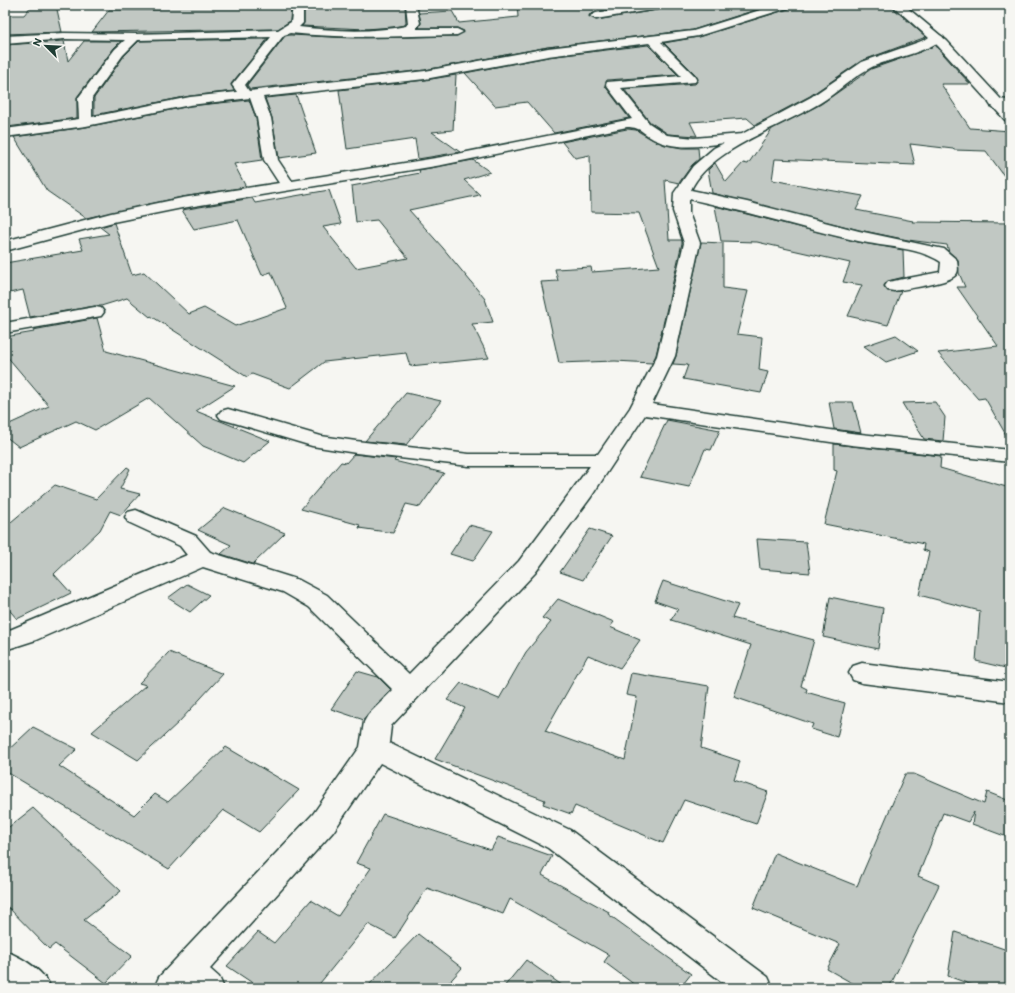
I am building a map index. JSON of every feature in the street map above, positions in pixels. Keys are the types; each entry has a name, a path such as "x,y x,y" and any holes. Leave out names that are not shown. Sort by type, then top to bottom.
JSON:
{"street":[{"path":"288,185 271,160 264,118 251,95 238,85 285,31 297,23 298,5"},
{"path":"396,33 410,30 414,23 412,5"},
{"path":"596,16 663,5"},
{"path":"5,133 86,122 190,101 425,75 620,37 652,39 694,34 787,5"},
{"path":"897,5 915,17 937,37 1010,117"},
{"path":"586,9 606,24"},
{"path":"5,40 64,36 135,37 285,31 318,33 457,32"},
{"path":"86,122 85,98 119,52 135,37"},
{"path":"188,982 323,823 365,764 374,748 378,722 408,689 494,603 527,566 605,460 640,408 666,356 692,243 688,228 681,212 680,198 686,184 708,160 719,151 816,100 866,65 922,45 937,37"},
{"path":"652,39 691,79 612,85 643,124 661,138 678,142 747,137"},
{"path":"996,103 1010,104"},
{"path":"5,246 111,218 196,201 442,161 627,123 643,124"},
{"path":"682,193 748,207 858,236 928,250 938,253 949,260 949,273 946,276 894,286"},
{"path":"5,328 95,312"},
{"path":"640,408 851,439 1010,456"},
{"path":"228,415 319,442 356,447 469,460 605,460"},
{"path":"136,517 188,541 202,558 291,586 318,601 408,689"},
{"path":"5,641 28,634 202,558"},
{"path":"862,673 1010,692"},
{"path":"374,748 559,839 756,988"},
{"path":"5,966 34,988"}],"building":[{"path":"32,5 56,5 62,32 5,34 5,15 24,15"},
{"path":"160,5 291,5 290,21 278,29 92,32 109,10 159,10"},
{"path":"304,5 405,5 406,23 405,25 393,27 366,29 302,26 304,23"},
{"path":"517,5 634,5 596,12 589,15 596,20 663,9 669,5 771,5 693,30 548,47 425,70 250,89 247,85 285,36 353,38 457,36 464,31 457,28 419,28 421,23 419,13 452,11 459,23 518,17"},
{"path":"793,5 885,5 894,9 926,37 861,61 810,96 755,125 747,118 690,122 697,136 668,134 650,122 624,89 695,84 698,80 696,75 664,43 698,37 791,8"},
{"path":"268,39 231,84 234,91 190,96 94,115 94,98 124,56 139,41"},
{"path":"64,41 68,61 84,41 121,41 77,97 77,118 7,127 5,124 5,45"},
{"path":"648,45 678,75 607,80 605,86 629,118 554,133 527,102 495,106 465,73 548,57"},
{"path":"935,45 970,84 941,84 970,128 1010,131 1010,184 986,151 954,150 910,144 915,165 775,159 772,180 863,196 856,210 913,221 912,222 1010,223 1010,442 985,398 978,399 938,353 998,346 957,287 965,287 959,273 958,260 949,252 947,245 908,240 859,230 712,193 708,170 715,163 726,182 743,163 748,164 772,129 821,104 871,69 920,52"},
{"path":"456,75 453,130 432,132 460,152 418,159 415,139 347,149 339,90"},
{"path":"296,95 316,153 279,158 272,118 265,98"},
{"path":"249,100 256,118 262,160 234,164 246,187 182,197 86,218 47,191 14,137 86,127 190,106"},
{"path":"627,129 636,130 665,145 682,148 698,148 699,159 692,165 679,183 665,180 669,240 682,240 682,243 656,355 652,363 615,361 559,363 541,282 558,281 555,269 591,267 592,272 659,267 639,213 591,212 590,155 575,158 562,142"},
{"path":"473,160 490,172 464,180 480,195 409,210 485,299 493,322 472,324 489,358 410,366 406,353 324,362 290,388 252,374 247,377 151,316 150,317 127,298 101,306 30,317 23,290 5,294 5,263 83,250 79,239 109,234 100,227 114,223 132,275 144,272 189,314 204,308 235,326 287,308 271,272 262,275 238,220 194,229 182,210 252,198 255,203 329,190 341,224 323,227 356,268 408,258 377,220 356,222 352,186 420,173 419,170"},
{"path":"715,206 858,242 903,250 904,277 888,281 884,286 888,291 901,291 888,325 848,316 862,285 843,282 850,263 757,242 721,241"},
{"path":"701,242 723,243 723,288 748,291 737,334 762,337 759,370 768,372 761,393 683,379 688,365 673,364"},
{"path":"97,318 106,351 235,386 196,411 270,441 243,463 203,446 149,398 95,430 76,421 19,447 5,436 5,426 49,406 5,354 5,337"},
{"path":"896,335 918,351 886,362 864,346"},
{"path":"406,393 441,401 406,445 365,441"},
{"path":"829,402 853,402 861,433 834,429"},
{"path":"935,402 945,417 943,441 924,439 902,403"},
{"path":"667,420 720,430 711,450 705,449 689,487 640,477"},
{"path":"834,444 941,456 940,468 1010,488 1010,669 976,661 980,611 919,595 929,552 923,550 924,544 824,524 837,471 834,470"},
{"path":"354,454 396,459 394,461 444,473 420,507 406,504 393,533 359,528 360,525 301,509 341,462 346,463"},
{"path":"127,467 130,469 120,489 140,494 121,515 110,511 100,530 54,574 71,593 17,619 5,605 5,527 55,485 96,499"},
{"path":"225,508 285,533 253,564 221,554 231,545 198,530"},
{"path":"469,525 493,531 473,561 450,554"},
{"path":"590,529 612,536 583,580 560,572"},
{"path":"757,539 806,542 810,573 760,569"},
{"path":"663,581 738,605 732,618 814,640 801,686 807,689 806,692 845,703 837,737 811,729 813,724 734,697 751,645 671,620 678,609 655,601"},
{"path":"187,584 209,595 190,612 168,598"},
{"path":"830,597 883,608 878,649 823,637"},
{"path":"558,599 614,622 610,627 640,640 620,668 588,655 545,731 625,760 637,697 626,695 631,673 709,686 701,748 740,761 734,780 768,792 756,824 684,800 663,843 575,806 571,814 543,804 545,800 435,759 465,708 447,700 461,683 499,699 526,652 551,622 542,618"},
{"path":"169,652 223,674 179,722 138,760 92,732 146,685 139,683"},
{"path":"357,671 378,677 391,690 364,720 331,709"},
{"path":"33,727 77,749 59,766 134,815 155,794 168,802 226,747 299,790 259,832 223,810 169,869 5,771 5,753"},
{"path":"905,774 914,774 984,804 987,792 1010,801 1010,838 972,824 974,812 968,822 943,813 918,876 939,885 889,988 861,988 827,969 840,944 753,908 775,853 857,886"},
{"path":"33,808 121,891 84,920 132,956 106,983 55,944 49,949 5,904 5,830"},
{"path":"383,814 491,850 498,837 552,856 542,875 609,912 608,914 691,974 680,988 639,988 604,962 609,955 510,899 503,914 452,895 452,897 427,888 395,938 368,924 316,988 260,988 227,966 258,932 274,943 311,900 338,916 371,868 356,863"},
{"path":"955,932 1010,951 1010,988 980,988 948,976"},
{"path":"418,934 462,968 444,988 366,988"},
{"path":"526,960 566,988 503,988"}]}
